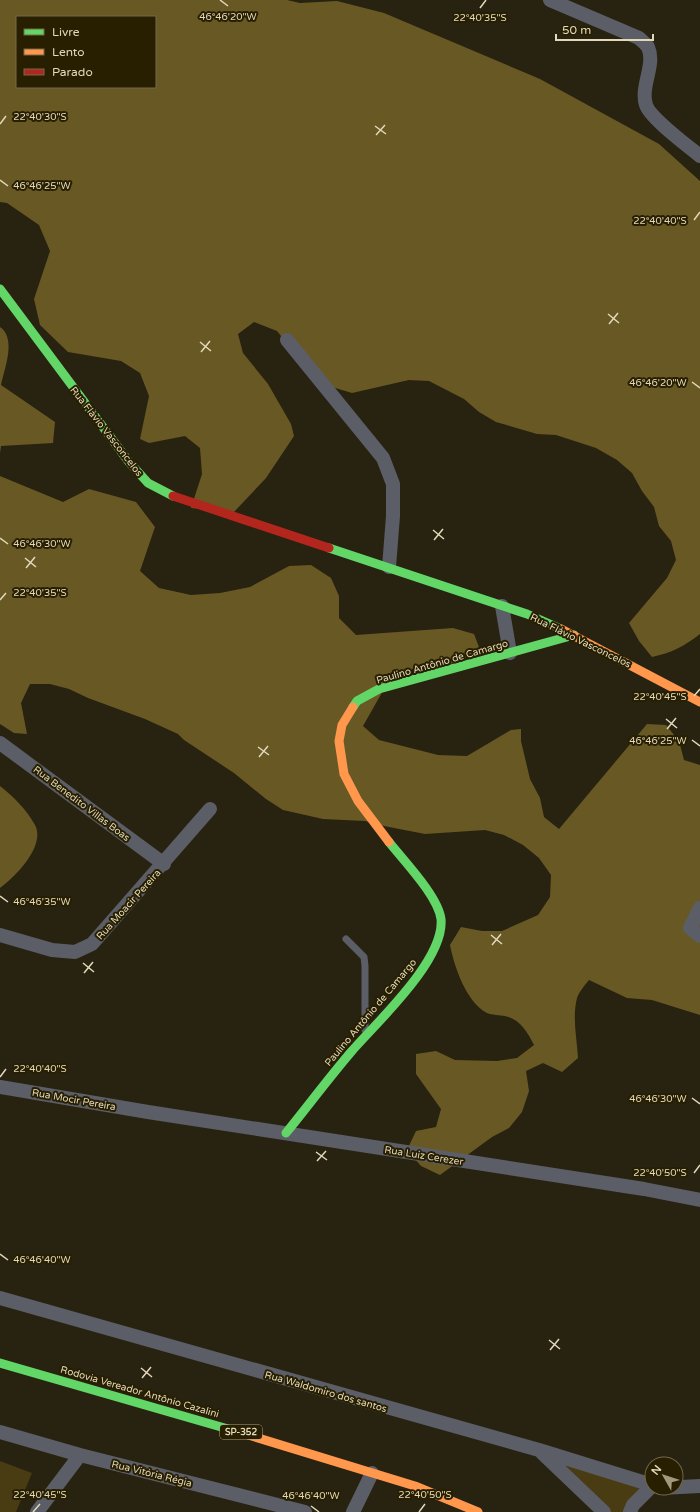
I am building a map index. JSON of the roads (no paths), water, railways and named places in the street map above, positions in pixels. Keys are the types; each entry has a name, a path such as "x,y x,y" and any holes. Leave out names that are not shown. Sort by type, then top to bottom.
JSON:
{"street":[{"path":"550,0 640,38 648,47 650,58 644,93 646,106 653,115 700,156"},
{"name":"Rua Flávio Vasconcelos","path":"0,289 129,462 148,483 173,496 389,566 527,614 574,635 700,702"},
{"path":"286,340 383,458 393,484 393,516 389,566"},
{"path":"502,606 510,653"},
{"name":"Paulino Antônio de Camargo","path":"286,1133 410,985 431,955 440,934 441,914 434,899 358,800 344,774 339,741 342,725 357,701 379,689 574,635"},
{"name":"Rua Benedito Villas Boas","path":"0,742 164,864"},
{"name":"Rua Moacir Pereira","path":"0,935 52,950 75,952 92,944 164,864 210,809"},
{"path":"700,908 690,928 700,936"},
{"name":"Rua Mocir Pereira","path":"0,1087 148,1112"},
{"name":"Rua Luiz Cerezer","path":"148,1112 644,1189 700,1200"},
{"name":"Rua Waldomiro dos santos","path":"0,1298 539,1450 644,1483"},
{"name":"Rodovia Vereador Antônio Cazalini","path":"0,1363 159,1407 372,1473 426,1490 478,1512"},
{"name":"Rua Vitória Régia","path":"0,1432 80,1455 305,1512"},
{"path":"539,1450 604,1512"},
{"path":"37,1512 80,1455"},
{"path":"353,1512 372,1473"},
{"path":"684,1487 700,1486"},
{"path":"630,1512 633,1505 644,1493"}],"lane":[{"path":"346,938 364,958 365,1037"}]}
